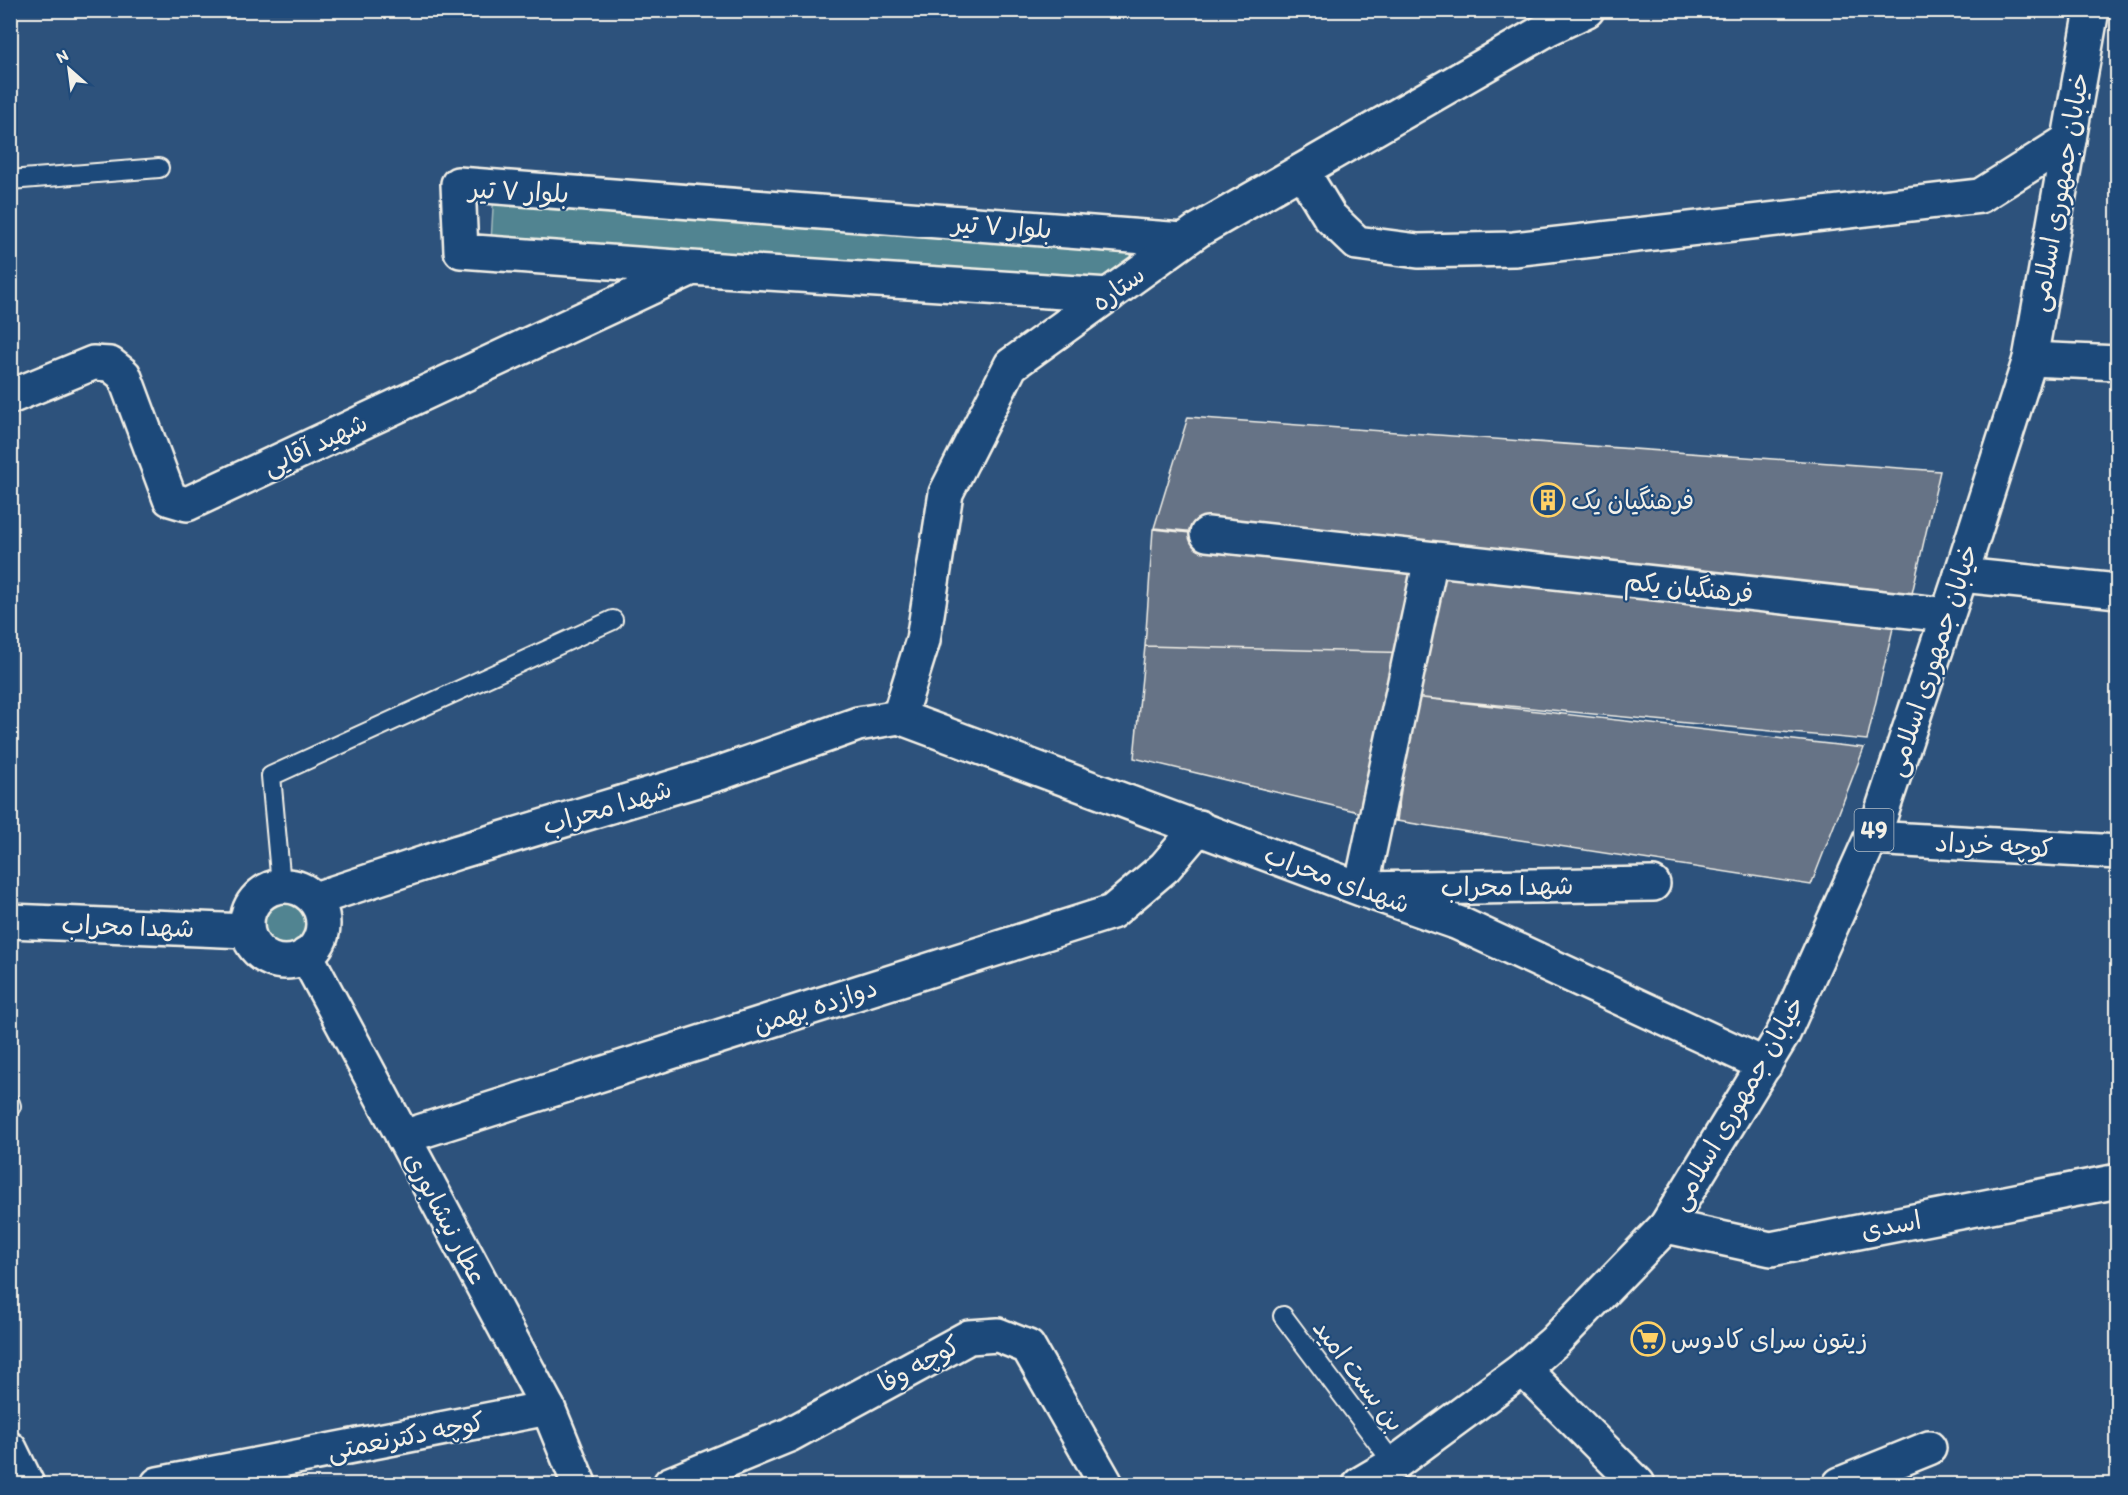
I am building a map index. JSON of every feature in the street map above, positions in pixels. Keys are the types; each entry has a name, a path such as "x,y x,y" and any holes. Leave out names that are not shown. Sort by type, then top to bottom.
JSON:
{"street":[{"name":"ستاره","path":"899,717 923,640 946,493 1011,365 1183,240 1560,19 1587,10"},
{"name":"خیابان جمهوری اسلامی","path":"1360,1485 1394,1464 1523,1369 1554,1342 1666,1226 1783,1034 1879,820 2030,359 2092,10"},
{"path":"1302,171 1330,217 1357,243 1418,250 1514,249 1980,196 2069,140"},
{"name":"بلوار ۷ تیر","path":"1109,294 690,268 461,251 458,184 1183,240"},
{"name":"شهید آقایی","path":"10,398 93,363 110,364 124,375 170,499 187,504 690,268"},
{"path":"2030,359 2118,363"},
{"name":"فرهنگیان یکم","path":"1208,534 1947,615"},
{"path":"1361,889 1431,559"},
{"path":"1961,575 2118,591"},
{"name":"شهدای محراب","path":"899,717 1458,923 1765,1065"},
{"name":"شهدا محراب","path":"315,899 458,852 720,773 858,724 899,717"},
{"name":"دوازده بهمن","path":"403,1137 1112,912 1165,867 1198,827"},
{"name":"کوچه خرداد","path":"1871,838 2118,852"},
{"name":"شهدا محراب","path":"1361,889 1653,884"},
{"path":"281,885 294,886 315,899 321,910 322,935 306,956 288,962 270,959 258,952 246,931 250,906 258,896 268,888 281,885"},
{"name":"شهدا محراب","path":"10,921 246,931"},
{"name":"عطار نیشابوری","path":"306,956 548,1408 579,1485"},
{"name":"اسدی","path":"1666,1226 1771,1249 2118,1181"},
{"name":"کوچه وفا","path":"670,1485 789,1435 969,1337 998,1335 1028,1347 1106,1485"},
{"path":"1523,1369 1638,1485"},
{"name":"کوچه دکترنعمتی","path":"158,1485 548,1408"},
{"path":"1840,1485 1929,1448"},
{"path":"10,1449 27,1485"}],"lane":[{"path":"10,180 159,168"},
{"path":"281,885 271,776 613,620"},
{"name":"بن بست امید","path":"1283,1316 1394,1464"}],"green space":[{"path":"494,191 1183,241 1120,286 491,242"},
{"path":"285,886 299,889 311,897 319,909 322,923 319,937 311,949 299,957 285,960 271,957 259,949 251,937 248,923 251,909 259,897 271,889"}],"building":[{"name":"فرهنگیان یک","path":"1188,417 1940,471 1911,598 1154,528"},
{"path":"1153,529 1431,559 1418,653 1145,646"},
{"path":"1431,559 1894,624 1867,740 1413,697"},
{"path":"1145,646 1418,653 1396,821 1134,758"},
{"path":"1413,697 1864,748 1811,885 1397,821"}],"place":[{"name":"فرهنگیان یک","path":"1548,500"},
{"name":"زیتون سرای کادوس","path":"1648,1339"}]}
